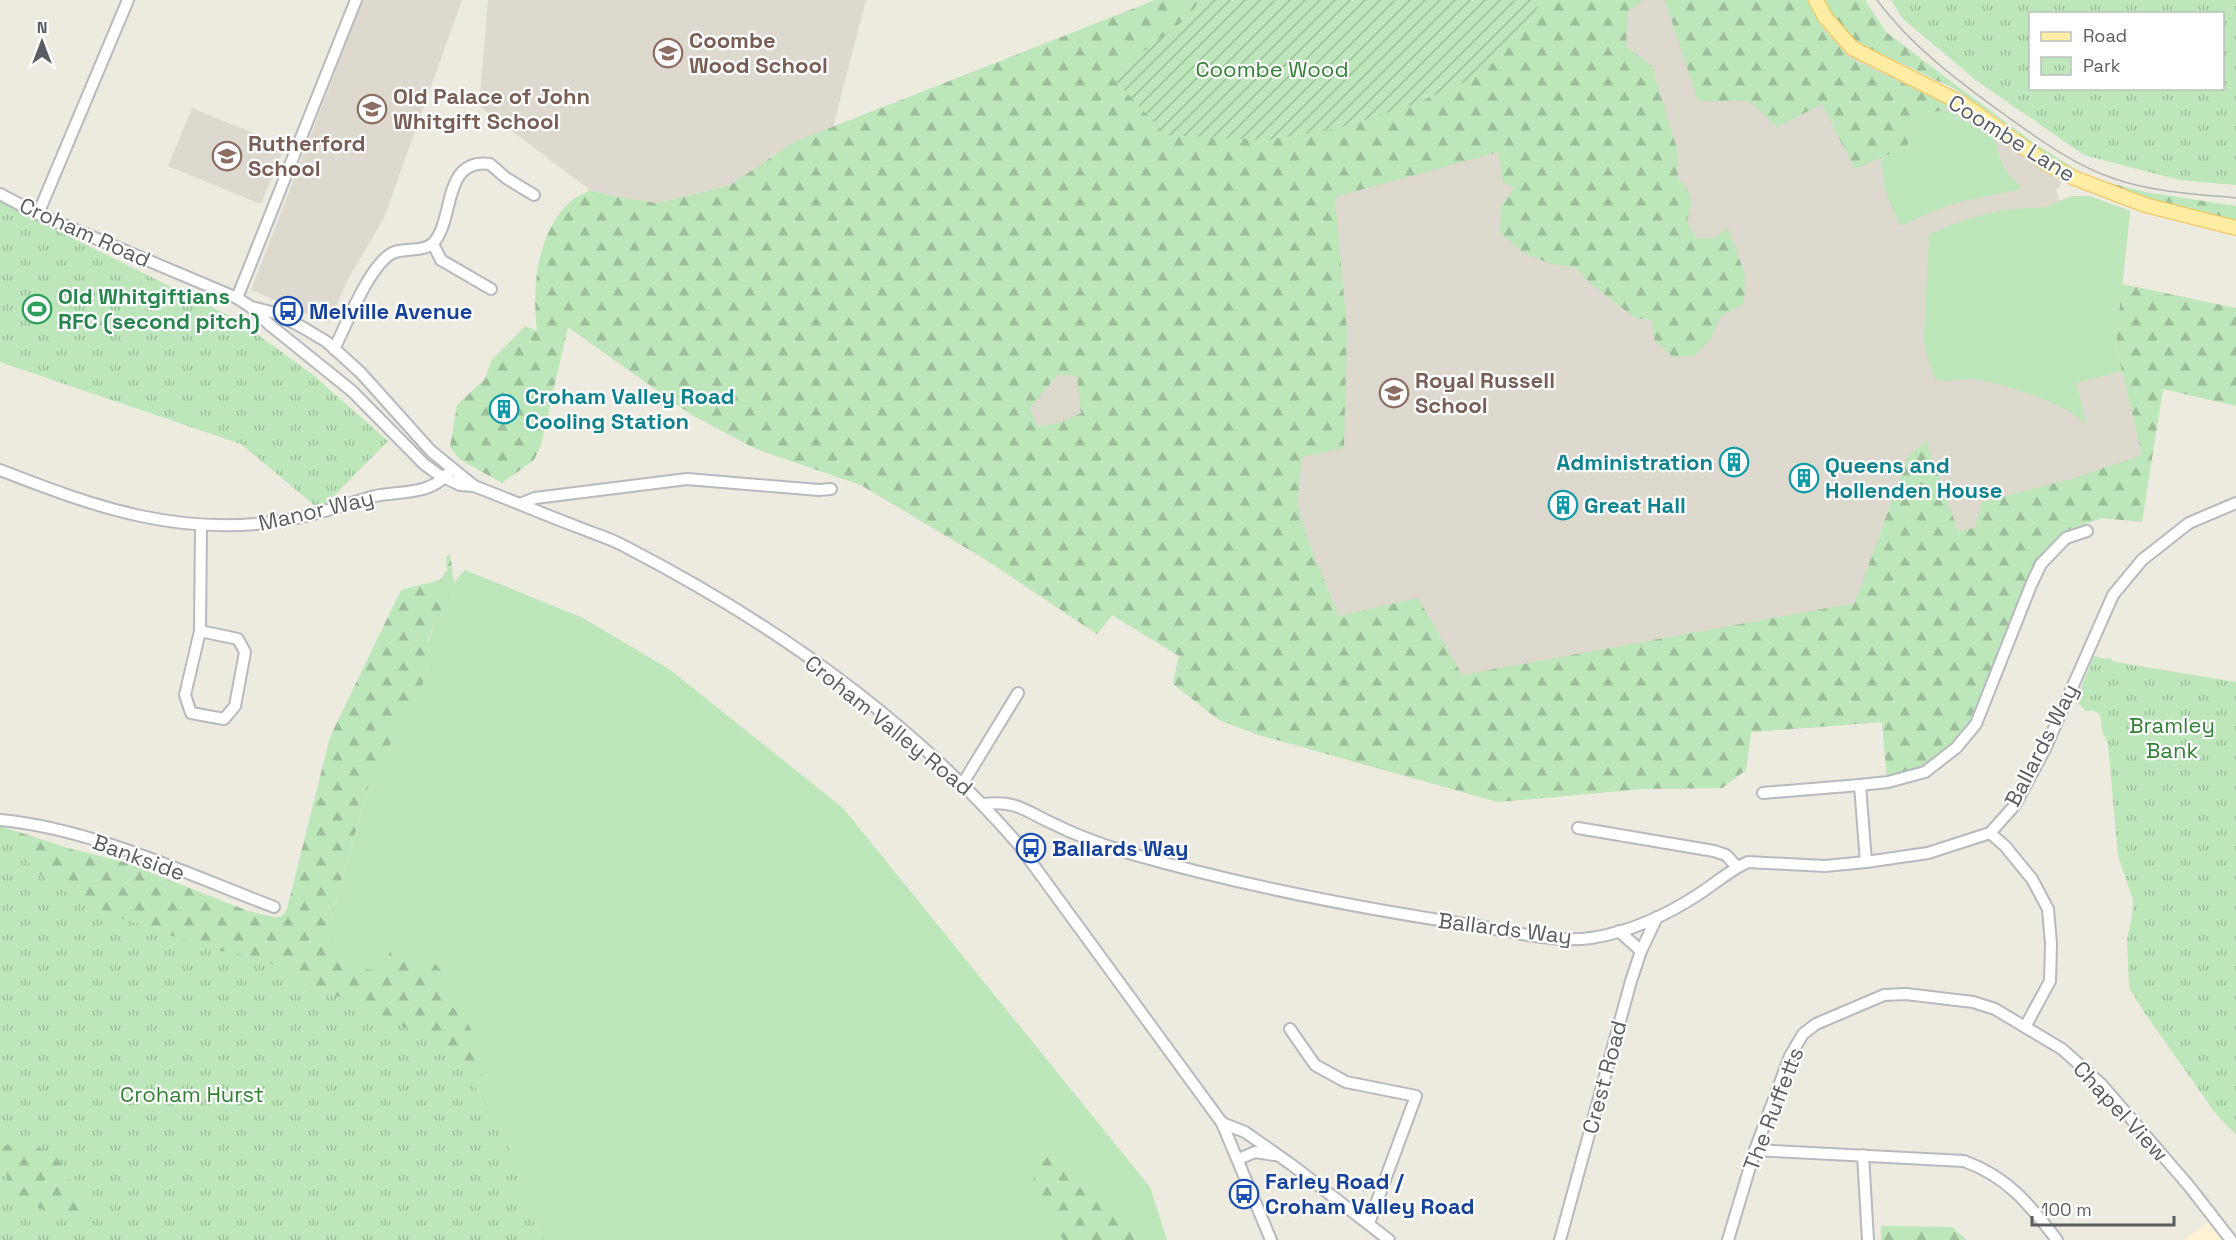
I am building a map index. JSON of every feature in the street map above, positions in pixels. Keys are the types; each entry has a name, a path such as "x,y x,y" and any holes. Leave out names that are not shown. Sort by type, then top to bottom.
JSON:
{"main road":[{"name":"Coombe Lane","path":"1816,0 1825,16 1852,48 1963,104 2047,164 2074,178 2145,205 2236,228"}],"street":[{"path":"38,214 128,0"},
{"path":"237,298 356,0"},
{"path":"334,349 372,273 386,258 394,252 433,244 438,236 452,190 464,169 473,164 490,164 506,178 534,195"},
{"name":"Croham Road","path":"0,194 38,214 302,327"},
{"path":"433,244 441,260 491,289"},
{"name":"Croham Valley Road","path":"251,307 352,391 424,464 460,485 474,486 624,545 793,646 858,694 944,764 984,804 1018,844 1222,1123 1271,1240"},
{"name":"Croham Valley Road","path":"302,327 334,349 361,373 431,451 474,486"},
{"name":"Manor Way","path":"0,470 113,510 154,520 201,526 257,524 295,519 381,495 423,489 444,477 452,467"},
{"path":"520,504 535,498 687,479 819,490 831,489"},
{"name":"Ballards Way","path":"984,804 1002,802 1017,806 1056,826 1114,848 1176,866 1333,900 1440,921 1550,937 1589,938 1619,931 1658,917 1700,894 1748,861 1825,866 1866,862 1928,853 1990,833 2015,805 2045,749 2113,595 2142,560 2188,523 2236,502"},
{"path":"200,631 238,639 245,652 235,706 224,719 191,713 185,695 200,631 201,526"},
{"path":"1763,793 1888,782 1925,772 1956,748 1976,724 2031,585 2042,564 2066,538 2087,531"},
{"path":"963,783 1018,693"},
{"path":"1860,785 1866,862"},
{"name":"Bankside","path":"0,820 43,827 97,841 274,908"},
{"path":"1578,828 1714,851 1726,855 1737,867"},
{"path":"1990,833 2005,846 2032,879 2048,909 2051,944 2050,981 2025,1027"},
{"name":"Crest Road","path":"1560,1240 1631,981 1641,951 1658,917"},
{"path":"1619,931 1641,951"},
{"name":"The Ruffetts","path":"1728,1240 1755,1150 1795,1044 1803,1034 1830,1017 1884,995 1906,994 1973,1002 1995,1009 2025,1027"},
{"name":"Chapel View","path":"2025,1027 2062,1049 2102,1085 2189,1186 2231,1240"},
{"path":"1290,1029 1315,1065 1346,1082 1416,1096 1369,1223"},
{"path":"1222,1123 1245,1132 1280,1156 1389,1240"},
{"path":"1755,1150 1964,1161 1979,1166 2008,1184 2021,1196 2057,1240"},
{"path":"1239,1159 1262,1151 1280,1156"},
{"path":"1863,1155 1869,1240"}],"shaded area":[{"name":"Old Palace of John Whitgift School","path":"363,0 462,0 384,218 347,281 329,323 251,290"},
{"name":"Coombe Wood School","path":"488,0 866,0 833,127 794,142 730,185 658,203 590,190 479,106"},
{"name":"Royal Russell School","path":"1542,0 1810,0 1820,20 1994,132 2061,182 2060,188 2056,189 2059,200 2074,196 2089,196 2130,211 2116,346 2142,455 2122,520 2102,518 2062,532 2037,559 1970,720 1951,744 1924,766 1887,777 1882,722 1751,732 1746,770 1722,788 1642,789 1498,802 1259,735 1219,720 1173,684 1179,656 1112,615 1097,634 983,558 861,485 756,449 692,415 568,327"},
{"name":"Rutherford School","path":"192,108 285,146 261,204 168,166"},
{"path":"2210,1221 2224,1240 2184,1240"}],"green space":[{"path":"1155,0 1644,0 1628,11 1626,46 1652,66 1677,149 1678,179 1689,193 1690,208 1687,221 1696,238 1714,238 1728,228 1745,275 1744,304 1721,316 1710,340 1694,356 1673,357 1655,342 1652,320 1635,318 1591,284 1576,268 1551,264 1524,253 1500,233 1501,206 1514,188 1503,182 1498,152 1335,197 1347,331 1344,448 1302,457 1297,504 1312,551 1339,616 1418,598 1462,675 1855,603 1908,456 1926,441 1958,531 1975,528 1982,502 2071,479 2142,455 2116,346 2122,284 2236,308 2236,406 2163,389 2142,522 2102,518 2062,532 2037,559 1970,720 1951,744 1924,766 1887,777 1882,722 1751,732 1746,770 1722,788 1642,789 1498,802 1259,735 1219,720 1173,684 1179,656 1112,615 1097,634 983,558 861,485 756,449 692,415 568,327 541,445 534,460 502,483 459,459 450,447 457,405 485,379 491,361 525,326 537,331 536,280 543,246 549,230 569,203 590,190 658,203 730,185 794,142","holes":["1058,374 1077,376 1081,413 1062,422 1038,427 1030,408"]},
{"name":"Coombe Wood","path":"1201,0 1542,0 1529,20 1484,73 1415,104 1336,129 1267,140 1166,135 1111,76 1183,21"},
{"path":"1665,0 1807,0 1824,30 1850,58 1948,105 1944,110 1929,114 1919,121 1907,146 1855,169 1822,104 1777,127 1749,101 1698,101"},
{"path":"1824,0 1865,0 1886,32 1952,82 1950,86 1856,41 1840,25"},
{"path":"1891,0 2236,0 2236,185 2179,180 2084,155 1977,81 1903,19"},
{"path":"1952,82 2034,143 2075,169 2074,171 2043,153 1950,86"},
{"path":"1944,110 1955,114 1994,138 2002,164 2019,184 2019,190 1967,200 1941,208 1900,226 1885,191 1881,157 1907,146 1913,131 1923,117"},
{"path":"2106,182 2145,192 2236,206 2236,222 2106,187"},
{"path":"2074,196 2089,196 2130,211 2116,346 2122,371 2076,383 2086,422 2063,408 2031,394 1982,380 1944,381 1935,379 1925,349 1924,337 1929,237 1932,233 1967,219 2003,210 2045,207"},
{"path":"0,202 236,319 312,374 388,441 320,510 241,444 0,362"},
{"name":"Croham Hurst","path":"450,554 454,583 427,641 436,655 431,673 406,704 389,747 370,780 330,922 334,948 355,971 367,969 383,973 389,955 396,946 404,950 410,963 416,966 423,958 431,959 440,970 448,985 451,1006 468,1025 478,1048 484,1099 478,1091 503,1134 535,1223 544,1240 0,1240 0,826 71,849 124,862 248,911 281,917 289,901 330,737 401,590 440,580 447,570 446,557"},
{"path":"465,570 583,618 669,669 843,808 1150,1187 1167,1240 544,1240 533,1219 503,1134 462,1065 385,1017 345,1002 319,961 370,780 451,586"},
{"name":"Bramley Bank","path":"2094,656 2106,659 2107,657 2112,661 2127,664 2236,682 2236,1135 2216,1114 2129,988 2127,940 2133,900 2118,856 2108,744 2098,713 2086,711 2076,700"},
{"name":"Croham Hurst","path":"0,831 46,881 112,915 210,949 244,955 274,965 292,980 309,984 319,992 340,997 345,1002 385,1017 442,1046 462,1065 503,1134 535,1223 544,1240 0,1240 0,1162 8,1178 4,1190 12,1201 28,1202 65,1220 76,1217 100,1219 95,1203 79,1193 57,1158 52,1154 34,1147 0,1145"},
{"path":"1038,1143 1119,1208 1153,1240 1063,1240 1040,1203 1035,1189 1034,1166"},
{"path":"1881,1226 1952,1227 1967,1240 1881,1240"}],"tram line":[{"path":"1877,0 1905,33 1953,76 2031,134 2085,167 2144,187 2236,198"}],"place":[{"name":"Coombe Wood School","path":"668,53"},
{"name":"Old Palace of John Whitgift School","path":"372,109"},
{"name":"Rutherford School","path":"227,156"},
{"name":"Old Whitgiftians RFC (second pitch)","path":"37,309"},
{"name":"Melville Avenue","path":"288,311"},
{"name":"Royal Russell School","path":"1394,393"},
{"name":"Croham Valley Road Cooling Station","path":"504,409"},
{"name":"Administration","path":"1734,462"},
{"name":"Queens and Hollenden House","path":"1804,478"},
{"name":"Great Hall","path":"1563,505"},
{"name":"Ballards Way","path":"1031,848"},
{"name":"Farley Road / Croham Valley Road","path":"1244,1194"}]}
